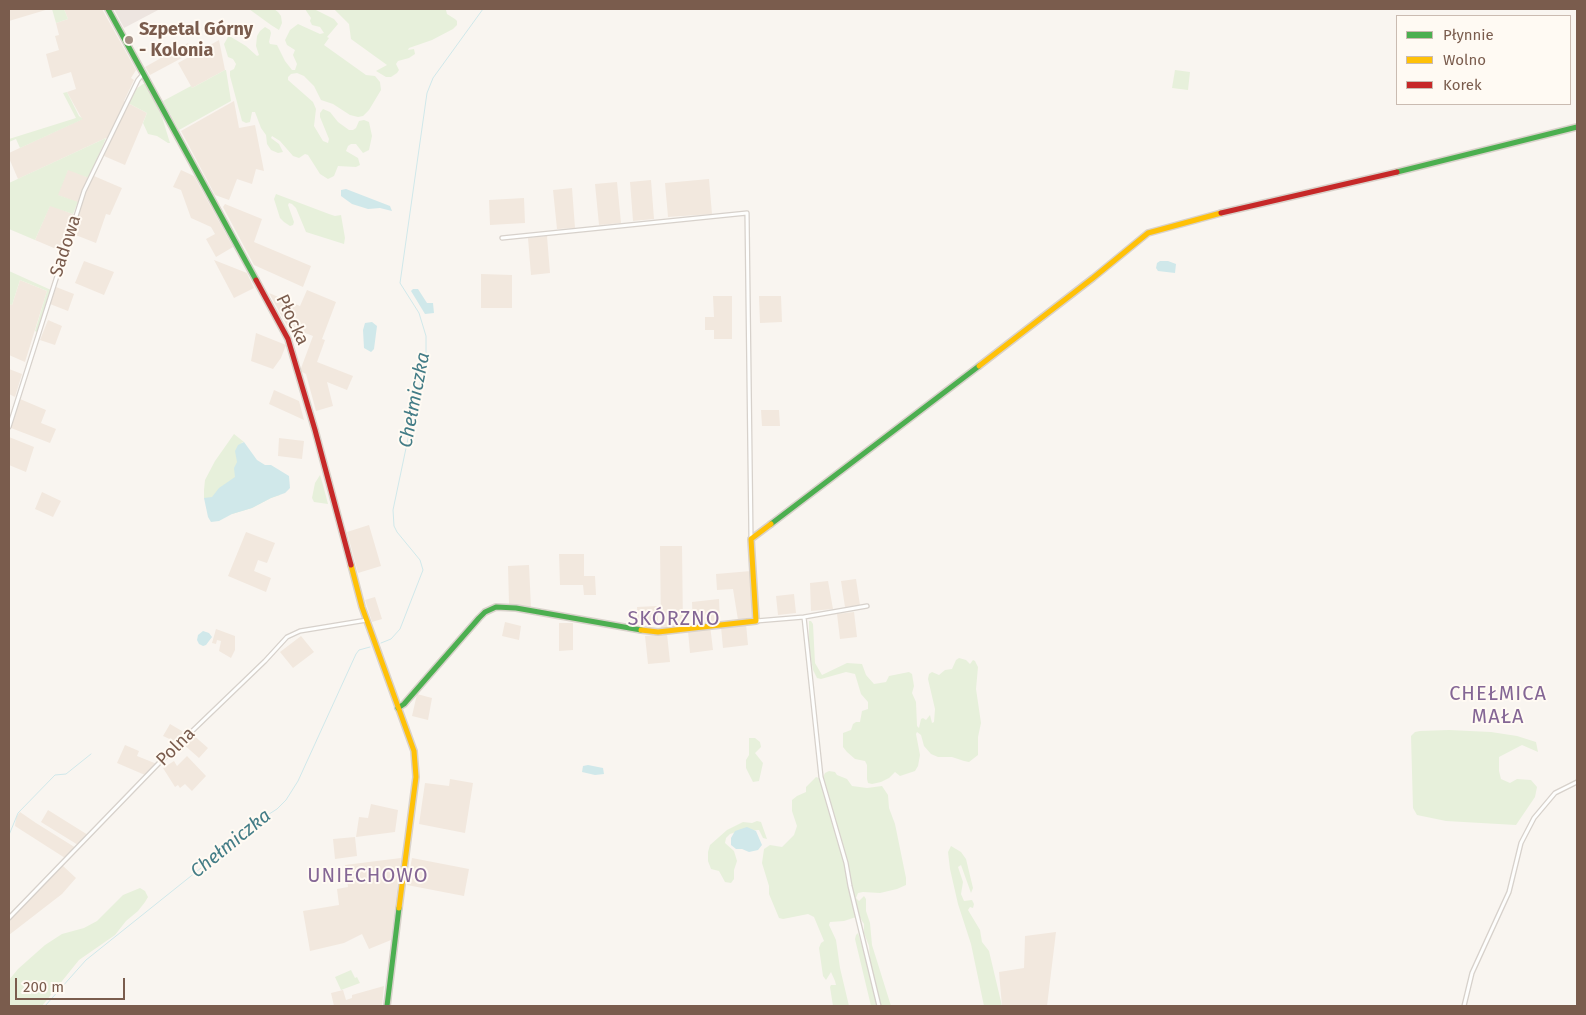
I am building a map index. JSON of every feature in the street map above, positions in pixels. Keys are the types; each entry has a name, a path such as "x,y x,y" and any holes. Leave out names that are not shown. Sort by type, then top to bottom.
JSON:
{"street":[{"name":"Płocka","path":"108,9 288,338 367,620 414,751 416,777 387,1006"},
{"name":"Sadowa","path":"9,427 84,191 143,73"},
{"path":"751,539 912,418 1148,233 1196,219 1388,174 1577,126"},
{"path":"502,238 747,213 751,539 756,621"},
{"path":"398,708 404,704 479,618 485,612 496,608 516,608 658,632 804,617 867,606"},
{"path":"804,617 821,777 846,862 879,1006"},
{"name":"Polna","path":"9,918 161,761 265,661 287,637 300,631 367,620"},
{"path":"1464,1006 1472,973 1509,892 1520,843 1534,818 1555,793 1577,782"}],"shaded area":[{"path":"9,9 49,9 9,21"},
{"path":"64,9 102,9 136,70 131,78 134,80 124,101 147,113 125,165 104,156 111,140 106,138 18,179 9,158 9,153 82,119 67,92 76,89 71,72 52,78 46,54 59,50 55,36 59,35 56,23 68,19"},
{"path":"114,9 160,9 124,28"},
{"path":"219,40 225,70 192,88 178,63"},
{"path":"188,43 193,52 150,75 145,67"},
{"path":"234,101 239,128 255,125 264,171 256,169 252,184 237,179 229,200 215,195 181,131"},
{"path":"68,169 92,179 94,176 122,188 110,215 106,214 96,243 68,232 61,251 35,240 50,205 78,216 82,204 57,195"},
{"path":"181,170 194,176 233,247 216,257 206,239 215,234 211,227 191,218 181,190 173,187"},
{"path":"709,179 712,214 668,217 665,183"},
{"path":"651,180 654,219 633,221 630,182"},
{"path":"617,182 621,223 599,225 595,184"},
{"path":"572,188 575,228 557,229 553,190"},
{"path":"524,198 525,223 490,225 489,200"},
{"path":"225,204 262,219 254,242 311,266 303,287 254,265 223,207"},
{"path":"547,236 550,273 531,275 528,238"},
{"path":"214,260 247,273 254,288 234,298"},
{"path":"84,261 114,272 104,295 75,283"},
{"path":"481,274 512,275 512,308 481,308"},
{"path":"20,280 47,291 25,362 9,355 9,308 10,304 12,305"},
{"path":"56,287 74,294 68,311 50,304"},
{"path":"307,290 336,302 322,339 325,340 317,362 353,376 347,390 327,382 333,406 316,411 306,374 300,371 313,336 287,326 269,293 300,306"},
{"path":"713,296 732,296 732,339 714,339 714,330 705,330 705,317 714,317"},
{"path":"759,296 781,296 782,322 760,323"},
{"path":"48,320 62,326 55,345 40,340"},
{"path":"256,333 286,345 281,358 273,369 251,361"},
{"path":"9,369 22,374 15,397 9,394"},
{"path":"274,390 299,401 304,420 269,404"},
{"path":"20,399 46,410 41,423 56,429 50,443 11,428"},
{"path":"761,410 779,410 780,426 762,426"},
{"path":"9,437 34,447 26,472 9,465"},
{"path":"279,438 304,441 302,459 278,456"},
{"path":"42,492 61,501 53,517 35,509"},
{"path":"369,525 381,566 358,573 347,532"},
{"path":"246,532 275,543 267,563 258,560 254,571 271,578 266,592 228,576"},
{"path":"660,546 682,546 683,629 661,629"},
{"path":"559,554 584,554 584,576 595,576 596,595 584,595 583,585 560,585"},
{"path":"529,565 531,608 509,604 508,566"},
{"path":"751,571 752,617 738,620 733,589 717,590 716,574"},
{"path":"856,579 860,605 845,607 841,581"},
{"path":"828,581 833,609 811,611 810,583"},
{"path":"794,594 796,613 778,615 776,596"},
{"path":"375,597 382,619 372,622 365,600"},
{"path":"719,599 720,624 710,625 713,650 690,653 688,631 693,630 692,602"},
{"path":"657,606 658,622 638,623 637,607"},
{"path":"854,612 857,637 840,639 837,614"},
{"path":"505,622 521,626 519,640 502,636"},
{"path":"559,623 573,623 573,650 559,651"},
{"path":"746,624 748,645 723,648 721,627"},
{"path":"216,629 235,636 235,650 231,658 219,651 221,641 217,640 216,644 212,643"},
{"path":"667,634 670,662 648,664 645,636"},
{"path":"301,636 314,652 293,668 280,652"},
{"path":"417,694 432,698 428,720 412,716"},
{"path":"170,724 187,734 178,743 163,736"},
{"path":"191,733 208,748 199,758 182,743"},
{"path":"125,745 139,751 137,756 157,764 145,775 117,763"},
{"path":"187,756 206,776 192,791 185,784 180,788 178,785 175,787 163,768 174,761 177,766"},
{"path":"450,779 473,783 465,833 419,824 425,783 449,786"},
{"path":"371,804 398,810 395,832 356,837 359,817 368,818"},
{"path":"48,810 88,835 78,845 41,822"},
{"path":"20,812 76,848 65,858 15,826 16,817"},
{"path":"355,837 357,856 335,859 333,839"},
{"path":"401,858 391,940 369,949 362,934 344,943 310,951 303,911 339,905 337,889 348,887 345,865"},
{"path":"412,858 469,869 464,896 407,885"},
{"path":"62,865 76,878 62,894 9,935 9,920"},
{"path":"1056,932 1047,1006 1002,1006 999,972 1024,968 1025,936"},
{"path":"384,986 382,1006 334,1006 331,993 343,990 346,1000 352,998 352,995"}],"green space":[{"path":"52,9 64,9 68,19 56,23"},
{"path":"249,9 274,9 281,16 282,23 279,30 271,25"},
{"path":"305,9 314,9 334,19 338,24 327,37 329,38 324,45 366,75 375,76 380,82 381,90 369,110 363,116 358,117 350,115 333,104 321,100 314,86 304,76 297,73 291,74 288,77 288,80 313,102 316,109 314,126 323,141 328,143 329,139 320,117 323,109 330,112 338,122 349,130 356,128 359,121 369,122 372,136 369,150 363,153 356,144 351,144 346,151 358,158 360,165 356,167 338,166 334,176 328,179 320,174 308,155 305,154 299,158 293,156 280,141 272,136 271,138 279,144 283,152 278,153 271,150 255,112 252,112 250,122 242,121 230,76 230,71 234,69 236,64 233,59 228,57 224,44 228,37 231,37 246,46 257,56 259,55 256,46 257,36 265,27 271,33 270,44 277,45 285,61 292,70 295,70 297,64 293,55 295,50 287,45 285,40 290,30 298,24 320,34 324,33 320,27 312,25 311,18"},
{"path":"334,9 448,9 446,10 447,14 457,21 457,25 432,40 409,48 408,50 414,49 415,54 398,61 396,64 399,70 397,73 391,77 386,77 376,71 387,65 351,39 349,24"},
{"path":"225,70 231,101 179,130 163,101"},
{"path":"1175,70 1190,72 1188,90 1172,88"},
{"path":"146,84 149,89 162,117 170,143 157,136 148,134 143,123 147,113 128,103 136,89"},
{"path":"67,92 79,116 83,119 20,148 16,139 9,142 9,139 76,118 63,93"},
{"path":"106,138 89,178 68,170 58,195 78,202 73,214 50,206 35,240 9,229 9,183"},
{"path":"276,194 335,216 341,215 345,238 344,244 306,232 296,208 292,204 289,203 288,205 294,222 293,225 290,226 284,222 280,218 274,199"},
{"path":"9,271 51,290 37,332 35,331 47,291 20,280 12,305 9,304"},
{"path":"234,434 244,442 241,443 280,495 252,508 232,514 208,498 204,498 204,490 205,480 215,461"},
{"path":"320,475 328,504 314,502 312,498 315,483"},
{"path":"809,621 813,624 815,663 822,675 847,663 862,664 866,675 874,684 886,682 889,676 909,672 912,674 914,686 912,693 916,702 917,726 919,728 921,719 926,720 930,715 932,723 934,722 935,709 928,679 929,674 932,672 939,675 945,670 952,669 959,658 966,660 970,664 973,660 975,661 978,667 976,689 981,723 978,737 978,755 969,762 952,757 938,757 931,754 924,746 921,735 917,732 920,755 915,771 900,776 895,772 881,782 868,783 865,761 855,759 843,747 843,733 851,730 856,722 860,722 862,711 868,709 868,702 861,694 855,674 846,672 821,679 817,678 813,670 809,648"},
{"path":"1420,731 1491,732 1517,736 1536,742 1538,752 1522,745 1499,757 1501,779 1510,783 1517,779 1531,780 1537,787 1535,797 1516,825 1446,821 1417,815 1413,808 1411,736 1415,732"},
{"path":"749,738 755,738 760,742 761,747 755,753 763,763 759,781 753,782 746,768 746,760 749,755"},
{"path":"829,771 835,772 837,775 847,779 852,786 867,788 882,786 888,795 889,808 895,824 906,885 880,893 858,893 856,898 859,901 864,896 866,899 866,911 870,923 872,945 891,1006 871,1006 855,939 858,933 865,956 870,958 869,946 864,933 864,924 859,916 844,921 830,922 829,925 836,940 849,1006 833,1006 830,987 831,985 836,985 831,972 826,980 823,976 819,948 824,941 814,917 808,914 783,919 779,918 769,894 769,886 762,863 764,849 770,845 782,847 794,835 797,826 792,811 792,800 806,792 806,787 816,777 823,777"},
{"path":"743,822 752,823 761,822 767,839 763,838 759,830 739,831 730,834 726,838 725,843 734,851 737,861 734,879 731,883 725,882 719,871 711,869 708,861 710,845 727,830"},
{"path":"951,846 961,852 966,859 973,888 971,893 961,865 958,867 963,882 961,894 964,901 972,900 974,904 973,908 970,907 968,910 980,930 982,942 989,951 1002,1006 984,1006 971,944 958,904 950,869 948,852"},
{"path":"140,888 145,891 148,897 138,911 126,921 115,935 79,960 42,1006 9,1006 9,980 18,969 45,945 62,934 84,928 97,921 123,895"},
{"path":"351,970 360,983 341,990 335,977"}],"water":[{"path":"346,189 390,206 392,211 380,208 368,209 352,204 341,196 341,190"},
{"path":"1160,261 1176,264 1175,273 1158,271 1156,268 1157,263"},
{"path":"418,289 427,303 433,303 434,313 425,314 411,291"},
{"path":"372,322 377,326 374,349 371,352 364,348 363,330 365,323"},
{"path":"244,442 257,460 265,465 271,465 289,476 290,488 285,493 252,508 232,514 219,521 211,522 204,498 212,497 219,488 235,477 234,468 237,462 235,451 238,445"},
{"path":"203,631 209,633 212,637 203,646 197,640 198,635"},
{"path":"583,766 603,768 604,774 595,775 582,772"},
{"path":"747,827 756,831 762,845 758,850 749,852 736,849 731,845 731,838 735,831"}],"waterway":[{"name":"Chełmiczka","path":"381,643 391,639 400,629 423,570 420,560 397,532 394,526 393,510 426,353 426,336 419,313 400,283 427,93 433,78 483,9"},
{"name":"Chełmiczka","path":"45,1006 86,960 286,800 298,781 356,654 359,650 370,647"},
{"path":"9,835 18,813 55,775 66,774 91,754"}],"traffic: fast":[{"path":"108,9 256,280"},
{"path":"1397,172 1577,127"},
{"path":"771,524 979,366"},
{"path":"398,708 404,704 479,618 485,612 496,607 516,608 641,630"},
{"path":"387,1006 399,908"}],"traffic: slow":[{"path":"979,366 1148,233 1221,213"},
{"path":"641,630 658,632 756,621 751,539 771,524"},
{"path":"351,565 362,607 414,751 416,777 399,908"}],"traffic: jam":[{"path":"1221,213 1397,172"},
{"path":"256,280 288,339 315,430 351,565"}],"place":[{"name":"Szpetal Górny - Kolonia","path":"129,40"}],"district":[{"name":"SKÓRZNO","path":"674,619"},
{"name":"CHEŁMICA MAŁA","path":"1498,706"},
{"name":"UNIECHOWO","path":"368,876"}]}
